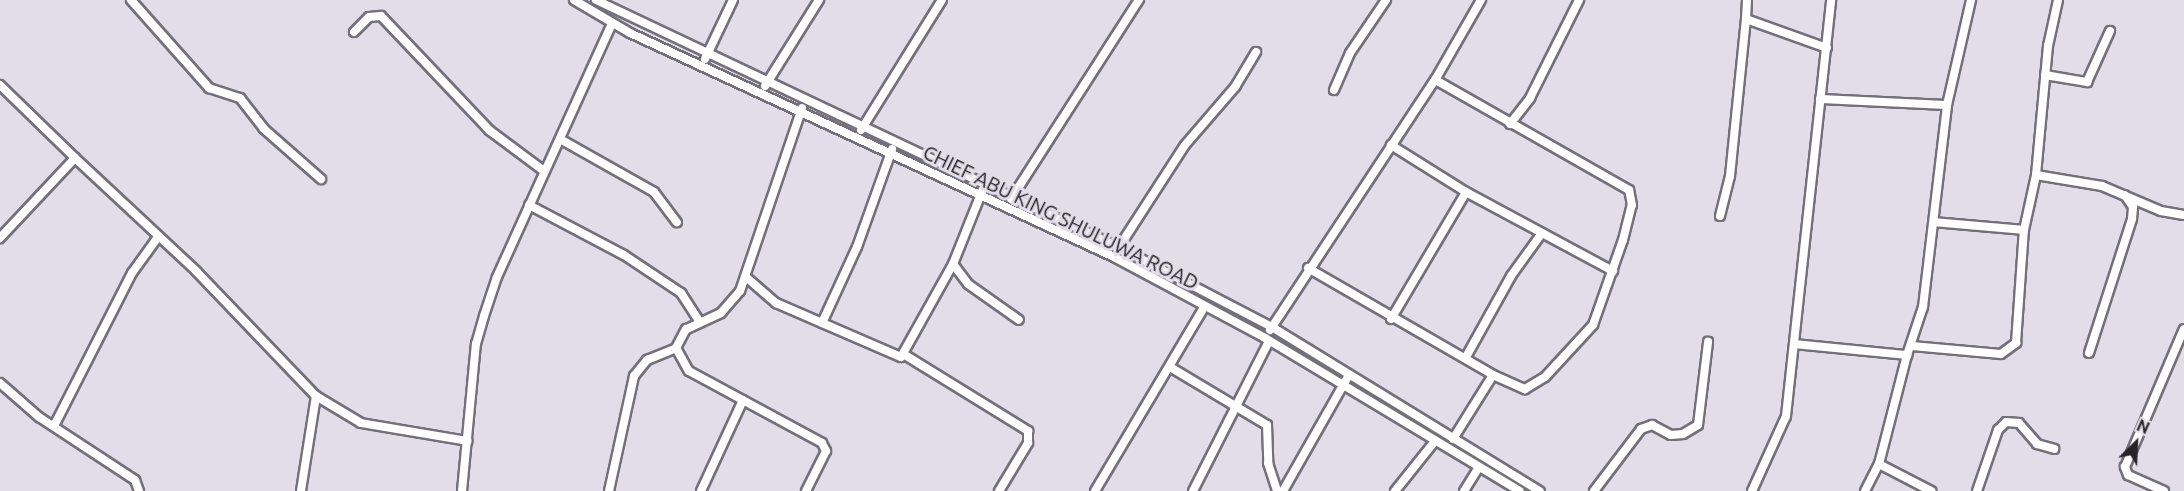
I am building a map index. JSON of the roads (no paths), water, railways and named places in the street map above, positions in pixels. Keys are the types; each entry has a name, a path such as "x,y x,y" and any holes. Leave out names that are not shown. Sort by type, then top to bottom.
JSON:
{"street":[{"path":"131,0 209,88 240,98 264,129 321,179"},
{"name":"CHIEF ABU KING SHULUWA ROAD","path":"574,0 612,23 701,66 1008,205 1205,306 1267,340 1520,491"},
{"path":"596,0 707,55 1014,195 1119,247 1272,327 1540,491"},
{"path":"701,66 733,0"},
{"path":"762,93 819,0"},
{"path":"858,136 942,0"},
{"path":"1008,205 1139,0"},
{"path":"1334,90 1350,53 1386,0"},
{"path":"1192,491 1236,407 1272,327 1308,268 1435,80 1479,3 1468,0"},
{"path":"1510,124 1530,98 1579,0"},
{"path":"1720,216 1730,176 1747,0"},
{"path":"1752,491 1786,416 1831,0"},
{"path":"1865,491 1879,464 1907,355 1920,324 1947,105 1971,0"},
{"path":"1912,346 2001,354 2014,347 2019,334 2024,230 2036,175 2045,75 2058,0"},
{"path":"354,32 369,17 381,16 489,130 544,171"},
{"path":"1746,19 1827,48"},
{"path":"462,491 476,344 497,277 612,23"},
{"path":"2045,75 2087,82 2110,31"},
{"path":"1119,247 1185,145 1235,87 1256,52"},
{"path":"1308,268 1391,319 1466,357 1493,375 1526,389 1536,385 1593,325 1613,271 1632,206 1629,190 1435,80"},
{"path":"0,85 158,237 316,396 361,423 467,441"},
{"path":"1820,99 1947,105"},
{"path":"805,101 746,277 736,297 721,313 700,322 680,335 676,348 689,371 825,446 806,491"},
{"path":"560,139 654,192 676,222"},
{"path":"822,323 857,247 895,142"},
{"path":"1391,145 1466,192 1613,271"},
{"path":"0,238 75,158"},
{"path":"2036,175 2097,184 2184,215"},
{"path":"905,355 953,264 985,183"},
{"path":"1391,319 1466,192"},
{"path":"2089,353 2132,219 2133,207 2125,195"},
{"path":"529,205 624,255 681,293 700,322"},
{"path":"1934,222 2024,230"},
{"path":"1466,357 1511,276 1542,233"},
{"path":"54,426 132,273 158,237"},
{"path":"953,264 968,284 1019,320"},
{"path":"746,277 776,303 888,354 905,355 1028,431 1028,443 999,491"},
{"path":"1095,491 1205,306"},
{"path":"2164,491 2128,475 2125,468 2184,329"},
{"path":"1594,491 1641,429 1652,425 1671,435 1683,434 1698,425 1708,342"},
{"path":"1794,344 1907,355"},
{"path":"609,491 634,376 647,360 676,348"},
{"path":"1170,367 1267,425 1268,464 1277,491"},
{"path":"1283,491 1349,375"},
{"path":"1453,439 1493,375"},
{"path":"0,383 54,426 135,480 139,491"},
{"path":"301,491 316,396"},
{"path":"702,491 743,400"},
{"path":"1977,491 1998,430 2006,422 2019,423 2037,444 2054,449"},
{"path":"1395,491 1435,441"},
{"path":"1879,464 1931,491"},
{"path":"1464,491 1479,467"}]}
